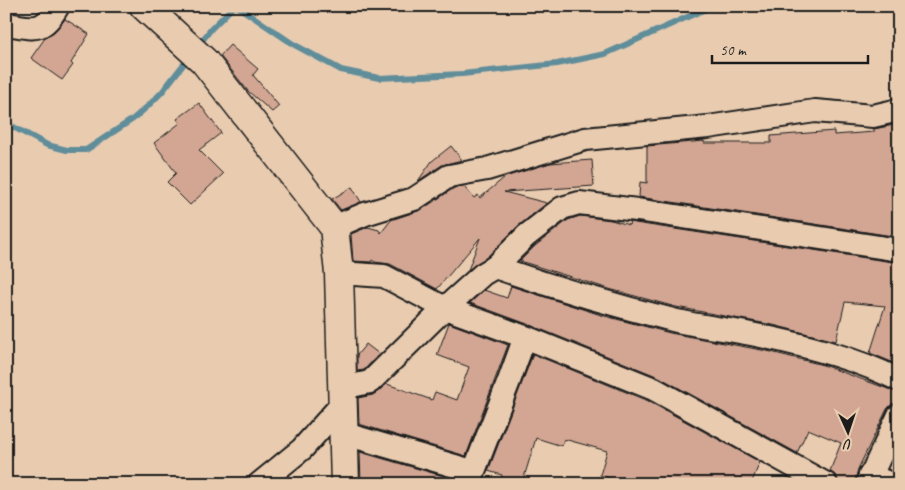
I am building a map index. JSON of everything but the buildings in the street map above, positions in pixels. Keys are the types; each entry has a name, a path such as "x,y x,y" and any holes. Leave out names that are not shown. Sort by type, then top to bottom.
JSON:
{"street":[{"path":"6,24 30,28 41,27 48,22 58,6"},
{"path":"144,6 204,61 336,249 450,310 525,337 654,389 826,484"},
{"path":"344,484 336,249 365,214 414,199 449,176 487,169 585,138 708,127 815,111 873,116 899,110"},
{"path":"259,484 342,413 370,382 450,310 483,274 495,267 526,236 562,208 579,203 637,210 899,250"},
{"path":"495,267 565,291 674,320 753,335 816,350 877,369 899,380"},
{"path":"342,413 470,477 510,381 525,337"},
{"path":"891,484 869,479 899,415"}],"waterway":[{"path":"198,46 211,29 234,6"},
{"path":"237,6 293,44 341,70 379,78 462,74 557,64 605,54 712,6"},
{"path":"6,123 47,145 67,150 86,150 133,119 148,106 162,92 190,56"}]}
